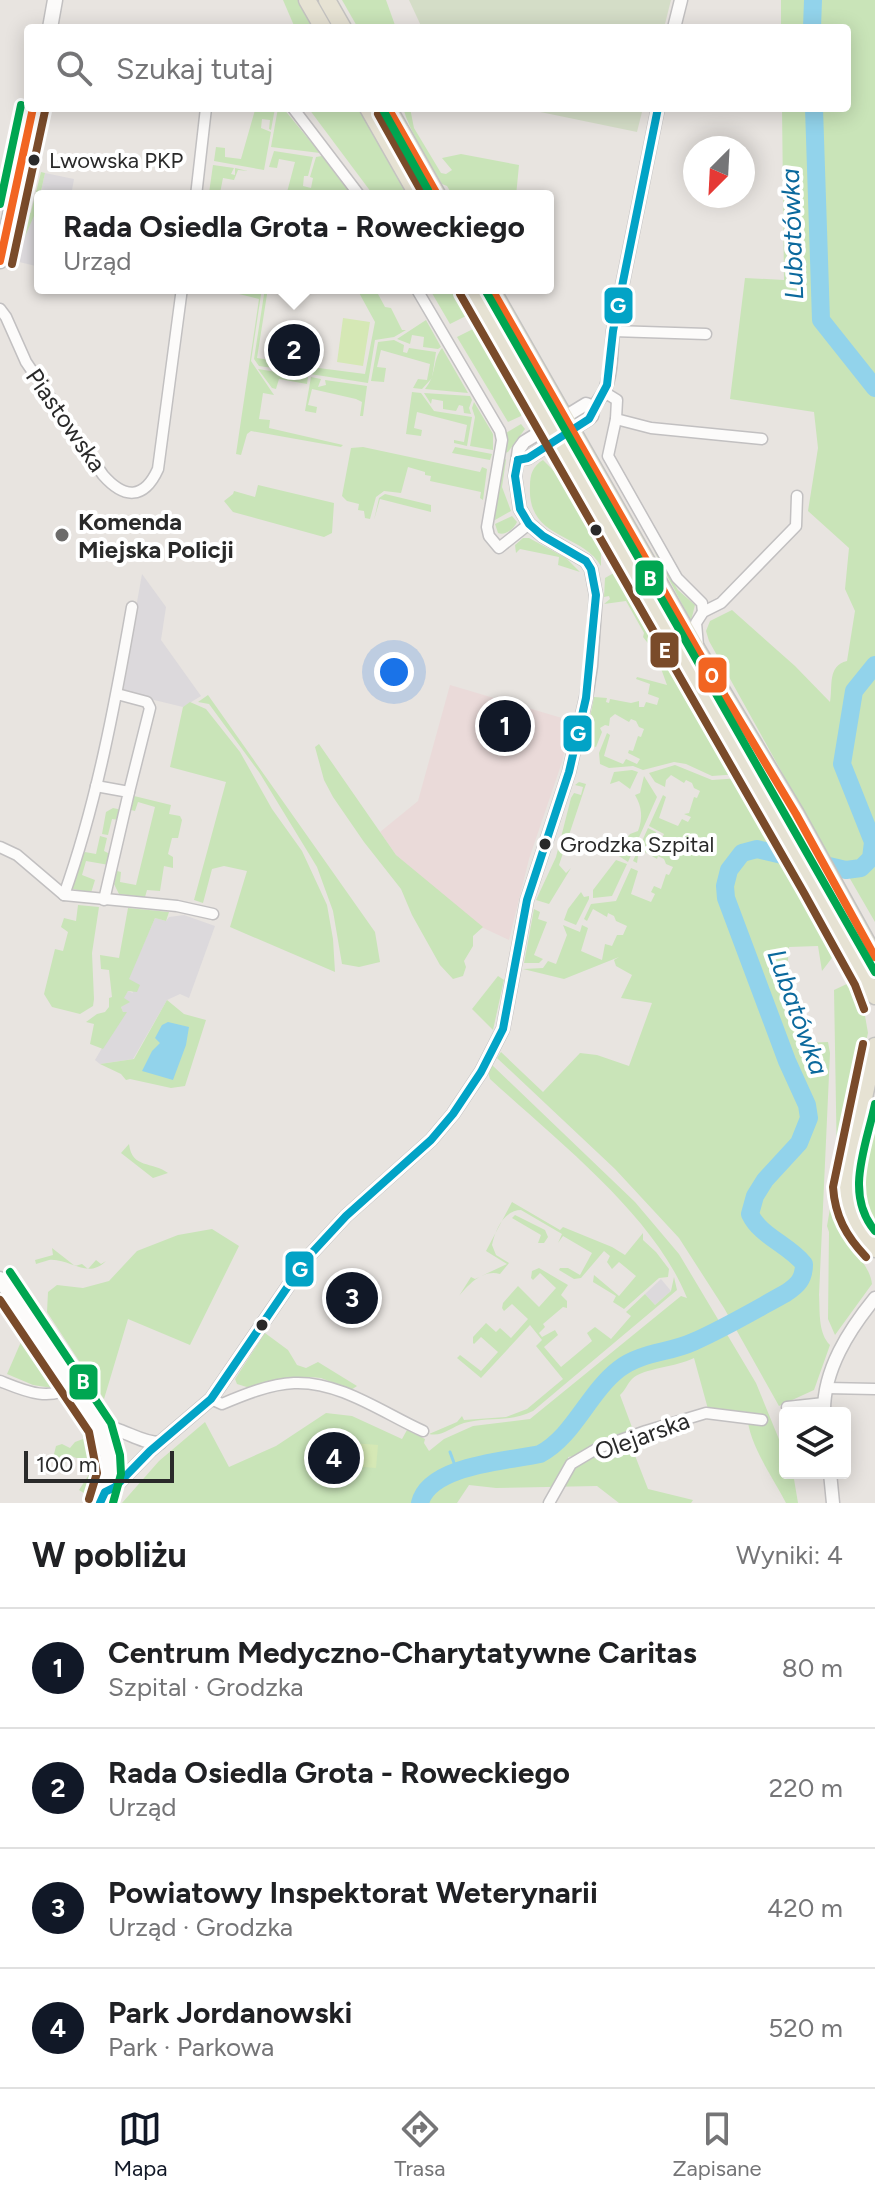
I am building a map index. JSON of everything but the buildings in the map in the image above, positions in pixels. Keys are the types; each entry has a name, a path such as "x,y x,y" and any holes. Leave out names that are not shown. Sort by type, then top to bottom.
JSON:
{"main road":[{"path":"51,24 55,0"},
{"path":"307,0 321,24"},
{"path":"327,0 341,24"},
{"path":"0,261 32,112"},
{"path":"370,112 415,190"},
{"path":"390,112 435,190"},
{"path":"473,294 875,996"},
{"path":"494,294 698,651 796,814 875,957"},
{"path":"866,980 875,1005"},
{"path":"875,1046 846,1177 845,1202 853,1224 875,1249"},
{"path":"859,1121 875,1104"},
{"path":"0,1279 100,1427 108,1457 102,1498"}],"street":[{"path":"675,24 681,0"},
{"path":"197,190 206,112"},
{"path":"296,112 355,190"},
{"path":"102,1498 211,1399 308,1257 346,1216 431,1140 453,1114 481,1072 503,1029 527,900 569,772 586,698 596,595 591,569 586,561 543,536 529,524 520,509 516,492 518,460 528,458 552,432 569,422 592,416 593,407 604,392 613,331 657,112"},
{"name":"Piastowska","path":"0,309 26,362 103,475 118,490 130,493 148,487 158,469 181,294"},
{"path":"420,294 500,431 502,440 487,527 499,548 529,524"},
{"path":"613,331 706,334"},
{"path":"604,392 617,400 608,456 677,578 702,603 703,612"},
{"path":"616,419 651,428 762,439"},
{"path":"698,651 696,623 703,612 721,603 796,526 797,496"},
{"path":"64,895 96,786 117,694 132,607"},
{"path":"104,900 150,708 147,702 117,694"},
{"path":"96,786 129,792"},
{"path":"0,847 17,855 64,895 177,906 213,914"},
{"path":"824,1407 826,1388 848,1332 875,1298"},
{"path":"0,1381 29,1393 52,1396 74,1386"},
{"path":"211,1399 222,1404 243,1395 292,1383 322,1385 423,1431"},
{"path":"826,1388 875,1389"},
{"name":"Olejarska","path":"549,1503 569,1461 598,1448 706,1413 762,1420"},
{"path":"100,1427 110,1427 142,1442 160,1443"},
{"path":"831,1479 833,1503"}],"shaded area":[{"path":"45,173 74,179 72,190 41,190"},
{"path":"34,213 34,266 15,261"},
{"path":"142,574 166,607 161,640 201,696 183,707 121,692"},
{"path":"450,685 572,721 562,762 529,859 509,940 477,925 396,855 380,832 418,801"},
{"path":"184,915 215,926 189,998 180,994 167,1000 133,1059 100,1064 95,1060 123,1012 121,1007 129,1002 123,999 128,991 133,993 128,979 155,918 166,921 169,917"},
{"path":"661,1279 671,1291 655,1305 645,1294"}],"green space":[{"path":"283,0 299,0 313,24 293,24"},
{"path":"342,0 386,0 395,24 356,24"},
{"path":"409,0 671,0 665,24 420,24"},
{"path":"781,0 875,0 875,922 849,877 830,859 706,631 710,621 732,610 830,702 836,667 847,661 855,611 845,589 849,548 808,511 818,448 814,412 730,399 745,278 784,280 782,112 851,112 851,24 781,24"},
{"path":"254,112 274,112 271,130 270,120 262,119 261,128 271,132 264,170 214,161 216,147 225,148 225,157 241,159"},
{"path":"277,112 286,112 320,153 271,147"},
{"path":"311,112 363,112 407,190 370,190"},
{"path":"404,112 411,112 414,128 441,173 452,170 442,158 461,154 519,165 517,190 449,190 442,184 410,128"},
{"path":"540,112 642,112 637,132"},
{"path":"274,151 313,157 303,186 311,188 313,178 310,177 316,157 322,156 348,190 288,190 295,162 279,159 277,168 269,167"},
{"path":"213,165 234,168 231,174 235,175 235,168 248,171 238,170 234,180 223,178 221,190 209,190"},
{"path":"41,172 45,173 41,190 36,190"},
{"path":"34,200 34,216 19,250 15,250 17,236 31,212"},
{"path":"239,294 261,294 251,361 274,395 263,393 259,419 270,420 269,428 343,445 341,447 251,431 247,434 241,455 236,454 259,299"},
{"path":"264,294 267,294 257,358 309,366 308,373 259,366 254,359"},
{"path":"360,294 378,294 385,307 391,308 402,330 406,330 394,337 375,340 368,383 310,374 311,367 365,374 375,322"},
{"path":"432,294 464,294 524,405 521,416 508,422 457,337 473,329 466,316 450,324"},
{"path":"343,318 370,322 363,366 337,362"},
{"path":"426,320 441,347 438,349 423,347 424,337 412,335 410,344 397,339"},
{"path":"394,340 404,345 403,352 407,353 409,348 436,352 432,378 422,389 413,388 418,379 427,380 430,364 381,350 377,367 386,368 384,382 371,381 378,342"},
{"path":"442,348 468,393 425,389"},
{"path":"258,369 308,377 307,384 279,379 276,389 272,388"},
{"path":"311,377 321,379 318,387 326,385 325,380 367,386 363,416 360,416 362,402 312,389 308,405 317,407 316,413 305,411"},
{"path":"412,392 421,393 434,411 472,417 467,446 454,443 454,440 464,442 467,425 417,412 414,428 422,430 421,436 406,434"},
{"path":"424,393 470,396 471,414 464,413 463,406 459,405 456,411 443,409 443,401 432,399 431,404"},
{"path":"474,402 493,434 493,450 470,446"},
{"path":"521,424 525,429 505,453 506,433"},
{"path":"363,447 480,472 482,467 487,469 483,500 480,498 481,492 430,481 431,476 425,475 425,472 408,467 401,493 384,491 376,497 370,519 365,518 364,511 358,510 359,504 342,496 351,448"},
{"path":"455,447 492,454 490,460 452,453"},
{"path":"504,457 502,487 511,511 495,520 492,519"},
{"path":"543,460 563,480 601,551 601,566 592,555 557,534 537,516 531,504 530,482 534,468"},
{"path":"258,485 334,503 332,533 324,537 233,512 224,501 234,491 255,497"},
{"path":"385,494 431,505 431,512 380,499 374,520 379,498"},
{"path":"512,516 517,522 514,527 506,533 498,533 495,524"},
{"path":"523,538 529,538 566,558 580,572 558,565 559,557 520,549 516,553 515,545"},
{"path":"653,549 678,590 695,605 691,621"},
{"path":"619,570 739,774 712,776 674,762 643,770 633,766 609,768 600,764 599,753 607,733 610,735 604,756 623,764 626,759 637,764 640,759 628,753 629,750 633,751 644,729 636,721 631,719 629,722 615,714 610,718 609,726 600,728 602,732 596,747 585,743 594,697 607,698 606,702 609,703 610,699 631,703 639,701 639,707 644,707 646,702 657,705 659,698 648,694 650,684 637,677 667,685 655,652 643,637 644,633 626,601 604,604 610,599 609,596 604,597 605,578"},
{"path":"642,575 779,804 777,806"},
{"path":"208,695 375,932 380,962 359,967 342,964 333,911 317,867 259,772 209,704 198,702"},
{"path":"190,702 206,709 240,752 272,809 302,851 327,905 335,972 230,927 247,871 224,866 212,869 203,903 194,900 226,782 170,767 183,707"},
{"path":"319,744 396,855 483,927 473,936 473,946 464,961 463,976 453,979 440,965 401,889 333,797 324,780 315,747"},
{"path":"675,765 712,780 741,778 753,801 747,807 760,815 799,884 796,885 797,891 803,893 835,954 822,971 818,946 789,947 786,985 801,1043 828,1042 830,1053 819,1295 822,1328 830,1345 814,1390 779,1406 724,1308 679,1238 615,1169 497,1058 501,1052 543,1092 580,1053 597,1055 629,1066 652,1003 621,998 632,975 616,966 614,960 619,957 564,979 523,969 543,968 548,961 556,964 567,935 563,925 580,932 582,925 588,928 581,951 602,960 605,944 612,946 617,935 623,935 627,926 608,913 607,917 593,909 587,921 584,919 591,904 616,901 631,868 638,871 631,894 651,902 655,894 651,892 654,886 661,889 666,874 669,875 673,867 666,864 664,859 658,856 657,859 643,851 637,863 633,861 648,828 656,832 654,839 660,842 664,834 649,826 663,795 666,797 659,818 678,826 682,819 688,822 691,817 684,814 689,813 694,797 697,798 700,791 692,783 686,780 684,783 671,775 665,787 655,782 649,773"},
{"path":"614,772 638,772 630,789 619,781 610,784"},
{"path":"644,776 657,797 628,862 616,854 630,834 638,831 641,813 635,795 640,793"},
{"path":"579,782 586,784 559,865 566,873 571,868 549,904 536,900 556,857 571,798 574,793 581,795 583,787 575,785"},
{"path":"134,796 171,805 169,814 180,816 182,820 178,838 172,838 168,854 173,857 173,868 164,866 160,891 147,890 145,897 119,894 114,884 117,871 121,872 120,882 136,885 155,807 138,802 135,811 131,810"},
{"path":"113,808 122,810 119,820 112,819 108,835 102,834 106,812"},
{"path":"100,836 107,838 104,851 110,854 109,865 86,861 82,875 95,880 91,893 69,888 81,855 85,852 96,854"},
{"path":"616,860 627,864 612,896 593,898 593,890"},
{"path":"581,892 589,899 576,925 564,920"},
{"path":"830,893 875,970 875,980 826,894"},
{"path":"78,905 99,907 92,953 93,1006 80,1014 52,1007 44,994 55,949 63,951 68,932 61,927 64,918 76,921"},
{"path":"128,908 169,912 166,921 155,918 129,979 140,985 137,992 128,991 124,998 130,1002 121,1007 123,1012 127,1012 103,1049 90,1044 94,1024 86,1022 109,1007 109,998 112,997 109,970 101,969 100,955 119,958"},
{"path":"534,909 540,912 538,919 547,922 534,955 543,959 539,963 524,963"},
{"path":"498,976 504,980 493,1030 472,1009"},
{"path":"851,982 864,1010 868,1033 837,1165 834,990"},
{"path":"167,1000 184,1014 206,1020 185,1086 171,1088 126,1080 121,1074 100,1064 134,1059"},
{"path":"492,1065 635,1202 679,1254 756,1383 779,1439 779,1479 794,1479 798,1503 786,1503 756,1447 747,1412 708,1409 694,1358 637,1375 620,1395 633,1430 580,1455 568,1457 571,1468 600,1455 606,1462 622,1454 620,1448 623,1442 649,1446 634,1453 648,1489 693,1500 691,1503 619,1503 597,1486 496,1488 469,1485 457,1503 122,1503 159,1461 205,1422 229,1467 276,1446 326,1413 352,1416 402,1439 407,1430 425,1439 429,1451 444,1439 473,1426 530,1419 681,1296 687,1298 672,1267 628,1208 573,1153 490,1079 488,1072"},
{"path":"875,1119 875,1226 859,1198 871,1123"},
{"path":"129,1144 138,1161 168,1173 153,1178 121,1153"},
{"path":"832,1197 838,1229 863,1263 872,1284 835,1335 828,1319 827,1226"},
{"path":"512,1202 560,1230 563,1227 625,1255 643,1233 643,1240 669,1269 668,1277 659,1278 624,1309 613,1302 616,1296 593,1282 594,1275 619,1296 636,1276 619,1262 612,1269 607,1262 610,1256 604,1251 581,1278 574,1279 560,1268 568,1268 580,1275 592,1253 563,1236 558,1243 562,1234 521,1210 510,1213 502,1221"},
{"path":"515,1215 545,1230 548,1237 544,1243 538,1243 541,1235 512,1218"},
{"path":"212,1229 239,1246 190,1345 128,1319 104,1399 47,1312 48,1292 57,1285 83,1288 109,1281 137,1251 178,1235"},
{"path":"495,1233 492,1245 496,1255 509,1263 500,1274 482,1276 507,1264 486,1251"},
{"path":"52,1248 74,1266 57,1260 36,1264 35,1260 53,1255"},
{"path":"96,1260 101,1264 106,1261 99,1266 88,1269"},
{"path":"539,1268 568,1285 561,1295 567,1301 567,1308 563,1307 543,1324 545,1327 539,1333 542,1337 555,1330 558,1335 544,1347 561,1367 592,1341 587,1333 595,1327 611,1339 631,1316 626,1312 645,1294 655,1305 671,1291 674,1277 677,1290 533,1411 516,1417 473,1421 443,1433 429,1434 457,1422 462,1416 464,1420 506,1417 527,1409 563,1379 536,1346 542,1340 530,1325 481,1378 457,1358 460,1355 481,1371 498,1352 481,1337 474,1344 473,1337 486,1323 496,1332 500,1328 511,1338 528,1319 512,1304 504,1311 502,1308 518,1286 539,1307 556,1288 540,1273 533,1280 531,1278 532,1271"},
{"path":"482,1276 472,1282 459,1296 471,1277"},
{"path":"265,1333 288,1350 297,1365 306,1368 318,1362 357,1386 351,1390 310,1377 282,1379 250,1388 237,1384 235,1379"},
{"path":"24,1335 55,1378 52,1388 33,1385 7,1374"},
{"path":"82,1431 91,1432 98,1468 90,1497 79,1490 92,1470 90,1463 71,1456 60,1470 53,1458 56,1446 62,1444 70,1448 83,1439"},
{"path":"341,1442 378,1445 376,1468 339,1465"}],"water":[{"path":"168,1022 189,1027 173,1080 142,1071 152,1051 160,1043 155,1038 162,1025"}],"waterway":[{"name":"Lubatówka","path":"812,24 813,0"},
{"name":"Lubatówka","path":"814,112 821,320 875,388"},
{"name":"Lubatówka","path":"420,1503 426,1490 453,1473 540,1454 572,1426 598,1390 619,1369 636,1359 684,1346 717,1331 786,1293 801,1278 804,1264 761,1228 750,1214 755,1196 765,1180 799,1143 809,1118 807,1105 787,1061 726,898 725,886 729,870 742,853 757,849 846,870 861,868 871,858 873,842 842,764 854,691 875,665"},
{"path":"450,1452 457,1471"}],"transit line":[{"name":"B","path":"0,204 21,105"},
{"name":"0","path":"0,261 32,112"},
{"name":"E","path":"12,264 45,112"},
{"name":"B","path":"384,112 428,190"},
{"name":"0","path":"390,112 435,190"},
{"name":"G","path":"518,460 528,458 589,419 607,385 613,331 657,112"},
{"name":"E","path":"378,114 421,190"},
{"name":"E","path":"460,294 804,893 855,985 864,1009"},
{"name":"B","path":"487,294 875,972"},
{"name":"0","path":"494,294 698,651 796,814 875,957"},
{"name":"G","path":"100,1503 105,1492 115,1487 150,1451 211,1399 308,1257 346,1216 431,1140 453,1114 481,1072 503,1029 527,900 569,772 586,698 596,595 591,569 586,561 543,536 529,524 520,509 515,476 518,460"},
{"name":"E","path":"863,1044 833,1187 843,1225 866,1257"},
{"name":"B","path":"875,1104 859,1186 866,1217 875,1231"},
{"name":"B","path":"10,1272 111,1423 120,1455 121,1474 113,1503"},
{"name":"E","path":"0,1300 89,1432 97,1473 89,1499"}],"place":[{"name":"Lwowska PKP","path":"34,160"},
{"name":"Rada Osiedla Grota - Roweckiego","path":"294,350"},
{"name":"Komenda Miejska Policji","path":"62,535"},
{"name":"Centrum Medyczno-Charytatywne Caritas","path":"505,726"},
{"name":"Grodzka Szpital","path":"545,844"},
{"name":"Powiatowy Inspektorat Weterynarii","path":"352,1298"},
{"name":"Park Jordanowski","path":"334,1458"}]}
